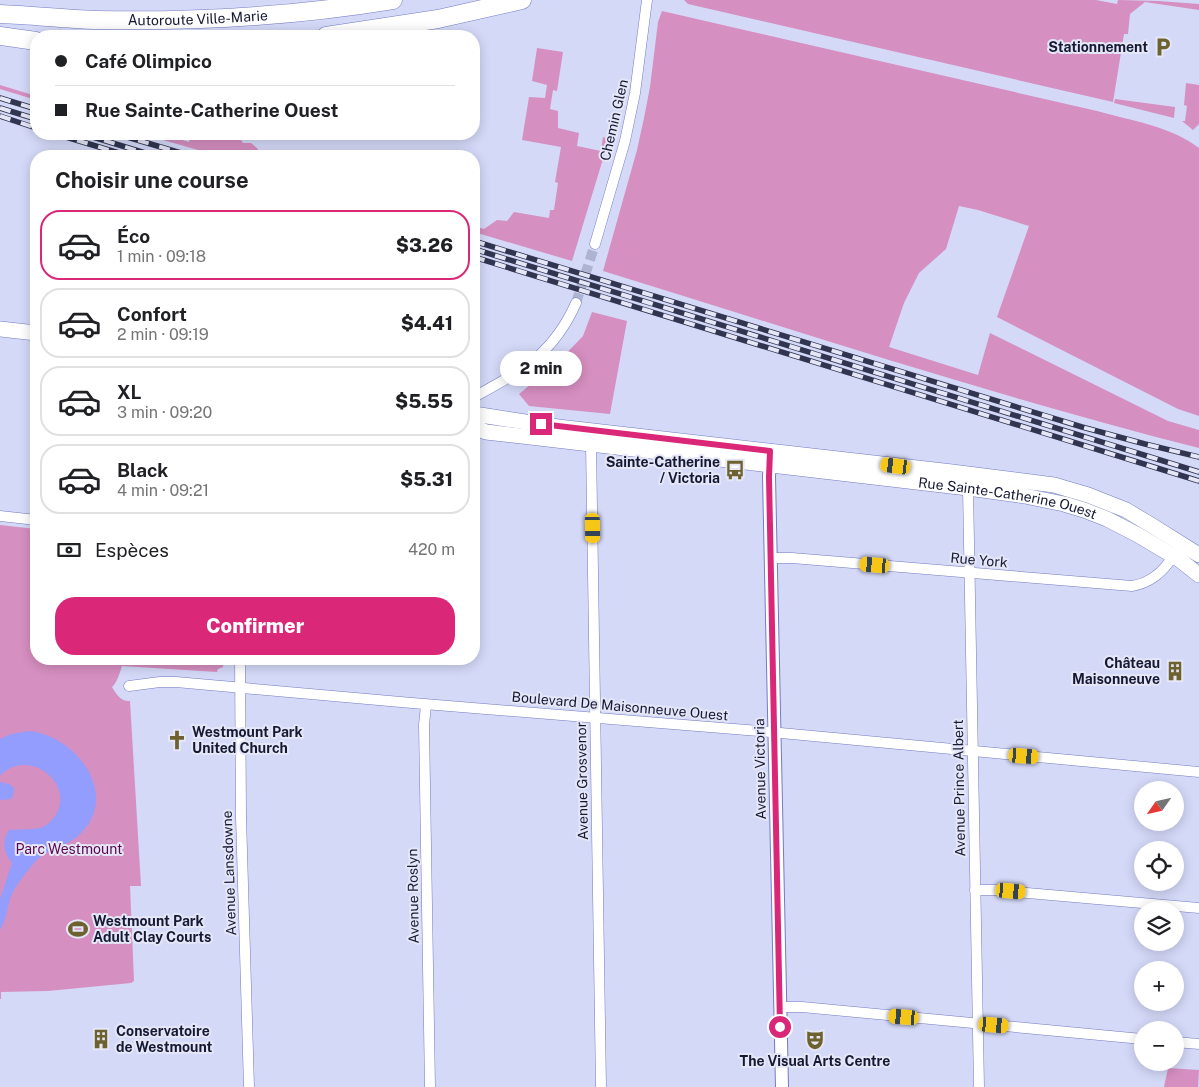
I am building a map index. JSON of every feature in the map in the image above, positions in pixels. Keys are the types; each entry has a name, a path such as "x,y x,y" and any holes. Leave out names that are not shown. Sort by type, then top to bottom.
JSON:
{"highway":[{"name":"Autoroute Ville-Marie","path":"0,14 93,20 182,20 285,14 393,0"},
{"path":"373,30 448,17 522,0"},
{"path":"0,36 30,40"}],"main road":[{"path":"0,329 30,332"},
{"name":"Rue Sainte-Catherine Ouest","path":"480,415 1025,496 1064,504 1084,510 1126,529 1173,556 1199,574"},
{"name":"Rue Sainte-Catherine Ouest","path":"480,430 486,432 592,444 977,475 1065,488 1104,501 1131,513 1199,555"}],"street":[{"name":"Chemin Glen","path":"595,244 625,141 635,93 647,0"},
{"path":"480,394 511,377 538,357 561,331 576,303"},
{"name":"Avenue Grosvenor","path":"592,444 601,1087"},
{"name":"Avenue Victoria","path":"770,458 782,1087"},
{"name":"Avenue Prince Albert","path":"968,488 968,573 979,1087"},
{"path":"0,516 30,519"},
{"name":"Rue York","path":"771,558 792,558 1132,586 1146,582 1163,569 1173,556"},
{"name":"Avenue Lansdowne","path":"240,665 249,1087"},
{"name":"Boulevard De Maisonneuve Ouest","path":"129,686 166,682 426,705 595,717 1199,772"},
{"name":"Avenue Roslyn","path":"426,705 424,720 430,1087"},
{"path":"975,890 1199,908"},
{"path":"780,1007 802,1007 1134,1038"},
{"path":"1184,1043 1199,1044"}],"green space":[{"path":"684,0 1096,0 1117,4 1118,0 1199,4 1199,10 1145,2 1130,14 1128,34 1124,34 1113,102 688,4"},
{"path":"662,11 1137,121 1176,134 1199,148 1199,416 1178,409 997,317 1029,226 978,210 959,206 946,249 919,273 904,303 889,347 978,375 990,333 1168,421 1199,430 1199,448 974,386 603,271 637,150 650,87 658,22"},
{"path":"537,48 563,52 557,91 553,90 550,109 558,111 558,128 579,133 577,146 601,151 603,137 609,139 572,261 480,234 480,228 484,229 497,220 507,221 514,212 549,218 550,210 554,210 558,183 555,182 561,147 522,140 529,97 545,98 547,85 532,81"},
{"path":"1186,83 1199,85 1199,124 1193,130 1182,121 1185,121 1187,106 1184,105"},
{"path":"0,85 30,94 30,98 0,89"},
{"path":"1115,99 1175,107 1174,118 1114,103"},
{"path":"163,140 189,142 190,140 241,140 243,143 251,143 258,149 258,150 198,150"},
{"path":"592,312 627,321 610,414 529,406 519,394 558,362 583,336"},
{"name":"Parc Westmount","path":"0,525 30,528 30,665 223,665 217,672 122,666 117,680 112,687 121,699 130,701 141,886 130,886 134,981 131,983 48,991 1,992 0,999"},
{"path":"1199,1070 1198,1087 1164,1087 1167,1071"}],"water":[{"path":"29,731 46,735 62,743 76,754 87,768 94,784 96,800 92,816 82,832 72,841 42,856 23,876 12,894 0,930 0,899 12,863 4,847 7,834 9,830 36,829 44,826 54,818 60,804 59,792 54,781 46,772 35,767 23,765 11,768 0,776 0,739 11,734"},
{"path":"0,782 9,784 14,788 11,799 0,800"}],"tunnel":[{"path":"576,303 595,244"}],"railway":[{"path":"0,98 30,107"},
{"path":"0,108 30,117"},
{"path":"0,116 30,126"},
{"path":"76,140 109,150"},
{"path":"103,140 135,150"},
{"path":"137,140 171,150"},
{"path":"480,243 1082,427 1199,457"},
{"path":"480,251 1199,472"},
{"path":"480,259 1199,481"}],"place":[{"name":"Stationnement","path":"1163,47"},
{"name":"Sainte-Catherine / Victoria","path":"735,470"},
{"name":"Château Maisonneuve","path":"1175,671"},
{"name":"Westmount Park United Church","path":"177,740"},
{"name":"Westmount Park Adult Clay Courts","path":"78,929"},
{"name":"Conservatoire de Westmount","path":"101,1039"},
{"name":"The Visual Arts Centre","path":"815,1040"}],"route":[{"path":"541,424 770,451 780,1027"}]}
